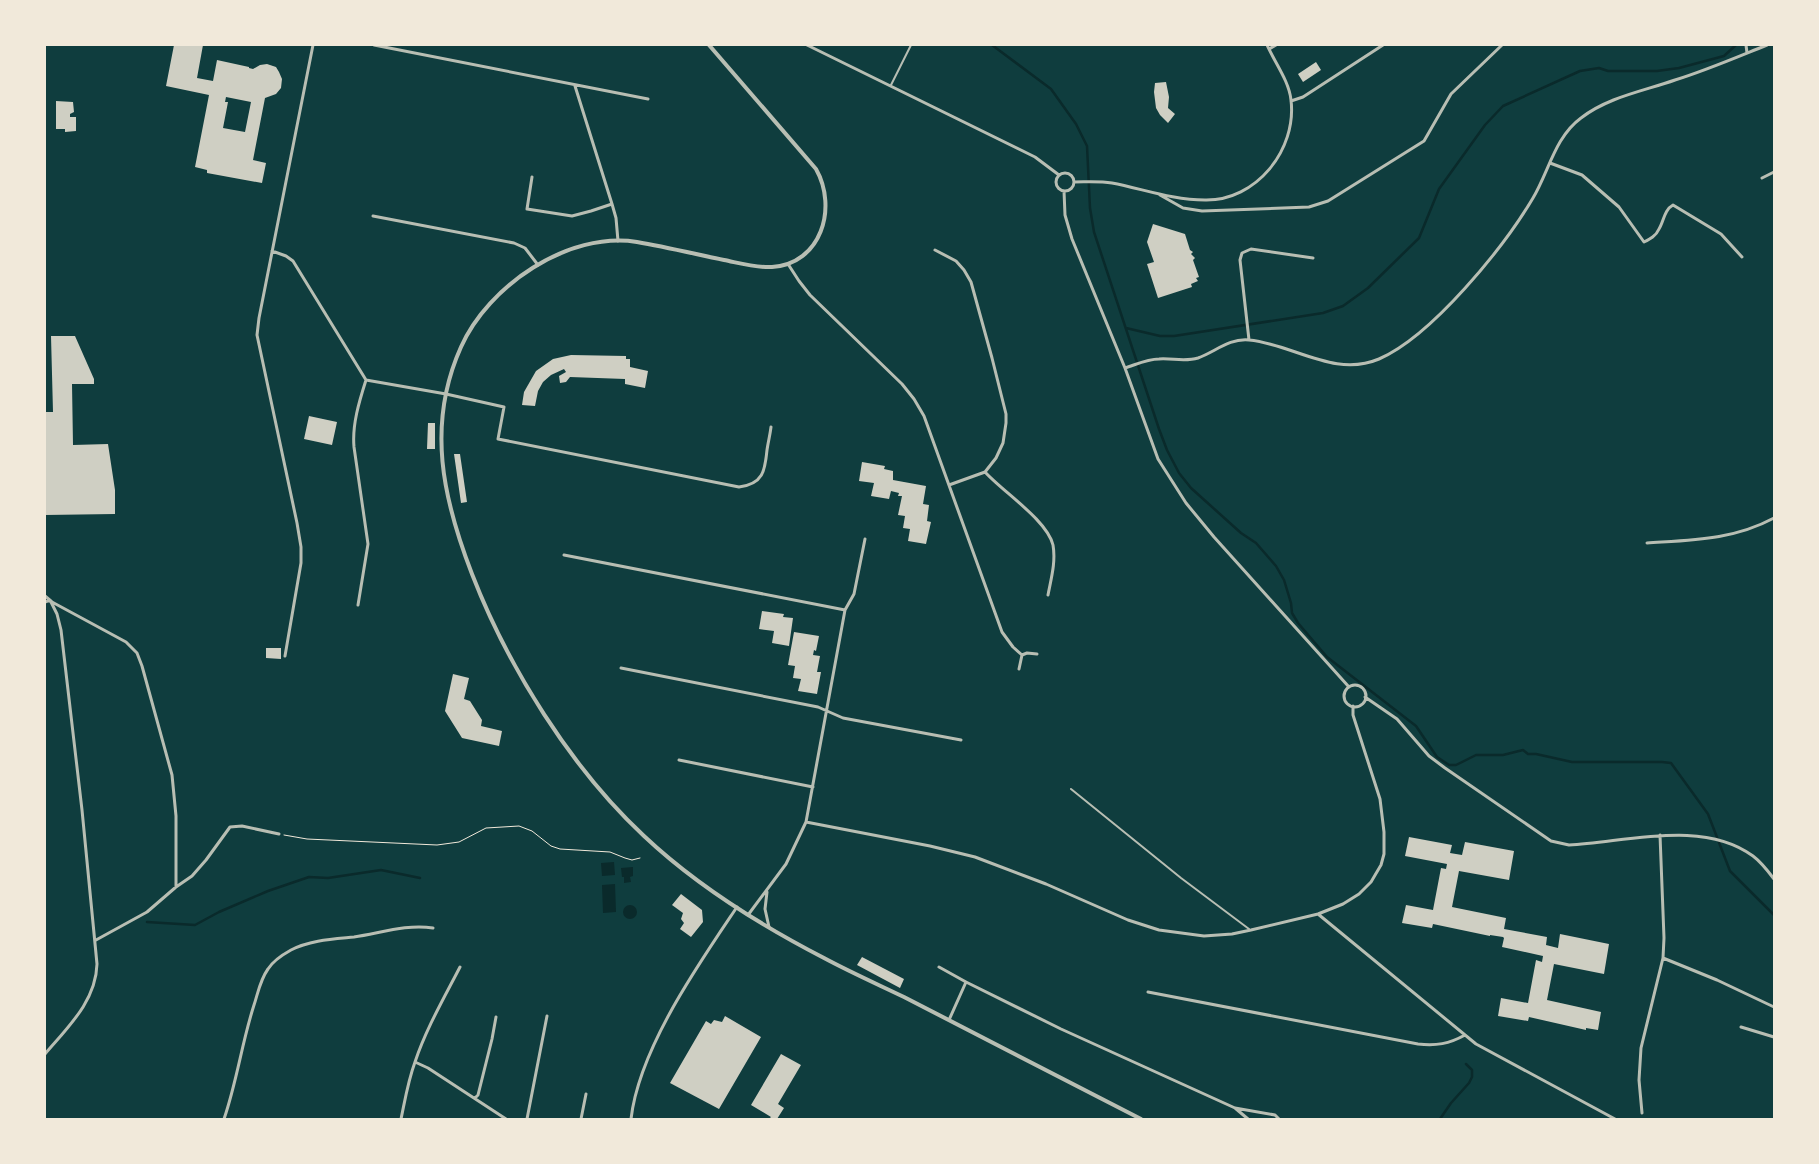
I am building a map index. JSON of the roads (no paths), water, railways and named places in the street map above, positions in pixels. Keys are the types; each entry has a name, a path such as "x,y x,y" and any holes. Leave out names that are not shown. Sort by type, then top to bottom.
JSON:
{"street":[{"path":"285,656 302,554 257,336 313,45"},
{"path":"374,45 648,99"},
{"path":"709,45 812,162 823,182 827,204 822,229 811,247 800,257 788,264 776,267 758,267 671,248 618,241 581,247 538,264 521,275 487,306 477,318 459,352 442,409 441,443 442,464 449,506 482,600 529,689 558,735 585,771 626,819 681,867 748,915 823,958 949,1020 1141,1119"},
{"path":"807,45 889,87 1035,157 1059,175"},
{"path":"1074,182 1113,184 1183,199 1210,200 1233,195 1257,182 1275,163 1290,127 1291,101 1288,87 1267,45"},
{"path":"1269,50 1276,45"},
{"path":"1291,101 1302,97 1383,45"},
{"path":"1160,195 1183,208 1202,211 1309,207 1328,201 1424,142 1452,94 1502,45"},
{"path":"1746,45 1747,53"},
{"path":"1125,368 1156,359 1190,360 1229,343 1249,340 1334,363 1347,364 1379,359 1402,345 1434,320 1487,262 1513,230 1534,197 1564,134 1580,118 1599,106 1620,97 1719,65 1767,45"},
{"path":"575,86 616,218 618,241"},
{"path":"1550,163 1582,175 1619,207 1644,242 1653,237 1659,229 1668,208 1673,205 1721,234 1742,257"},
{"path":"1762,178 1774,172"},
{"path":"1067,173 1072,177 1074,182 1071,189 1064,191 1059,188 1056,183 1059,175 1067,173"},
{"path":"532,178 526,209 572,216 591,212 612,204"},
{"path":"1064,191 1065,215 1072,239 1125,368 1158,459 1186,503 1214,537 1349,687"},
{"path":"373,216 514,243 525,248 538,264"},
{"path":"1249,340 1240,260 1242,253 1251,249 1313,258"},
{"path":"935,250 956,261 971,282 1006,414 1003,443 996,458 985,472 949,485"},
{"path":"272,251 286,256 293,261 366,380 354,433 368,544 358,606"},
{"path":"788,264 798,281 810,295 902,384 914,398 924,416 1002,632 1012,646 1022,655"},
{"path":"366,380 446,394 504,407 498,439 739,486 749,486 758,480 764,472 772,427"},
{"path":"985,472 1037,520 1049,535 1054,557 1048,595"},
{"path":"1647,543 1724,536 1746,530 1774,518"},
{"path":"748,915 786,864 806,822 845,610 854,594 865,539"},
{"path":"564,555 845,610"},
{"path":"45,596 126,642 137,653 172,775 176,816 176,887"},
{"path":"45,602 50,600"},
{"path":"45,1054 83,1009 97,974 96,940 61,630 58,614 50,600"},
{"path":"1022,655 1027,653 1037,654"},
{"path":"1019,669 1022,655"},
{"path":"621,668 818,707 843,718 961,740"},
{"path":"1359,686 1364,690 1365,697 1360,705 1353,706 1347,702 1344,696 1349,687 1359,686"},
{"path":"1365,697 1396,719 1429,756 1501,808 1555,843 1564,845 1582,844 1660,835 1682,835 1708,839 1734,846 1752,855 1774,879"},
{"path":"806,822 975,857 1128,920 1159,930 1204,936 1251,930 1318,914 1344,904 1359,894 1371,882 1379,869 1384,854 1384,832 1380,799 1354,715 1353,706"},
{"path":"679,760 813,787"},
{"path":"96,940 147,912 192,876 230,827 242,826 279,834"},
{"path":"1642,1113 1641,1048 1663,958 1660,835"},
{"path":"768,890 765,909 770,928"},
{"path":"631,1119 634,1098 655,1043 679,999 737,907"},
{"path":"1318,914 1476,1044 1615,1119"},
{"path":"224,1119 233,1092 250,1018 262,981 268,968 274,962 292,950 317,942 361,936 404,926 433,928"},
{"path":"1663,958 1717,980 1774,1007"},
{"path":"939,966 966,982 1061,1030 1235,1108 1275,1115 1280,1119"},
{"path":"401,1119 414,1062 460,967"},
{"path":"949,1020 966,982"},
{"path":"1148,992 1418,1044 1434,1046 1445,1044 1465,1035"},
{"path":"475,1098 492,1039 496,1016"},
{"path":"527,1119 547,1016"},
{"path":"1741,1026 1774,1037"},
{"path":"414,1062 428,1068 506,1119"},
{"path":"581,1119 586,1094"},
{"path":"1235,1108 1248,1119"}],"lane":[{"path":"889,87 911,45"},
{"path":"1071,790 1181,878 1251,930"}],"water":[{"path":"614,862 615,875 602,876 601,863"},
{"path":"633,867 633,876 630,877 631,882 624,883 621,868"},
{"path":"615,884 616,912 603,913 602,885"},
{"path":"627,905 633,905 637,912 633,919 627,919 623,915 623,909"}],"waterway":[{"path":"992,45 1051,89 1076,124 1087,146 1090,208 1094,232 1159,429 1179,473 1191,488 1241,533 1256,543 1276,566 1284,580 1292,613 1298,623 1327,657 1416,726 1437,757 1449,765 1456,765 1476,755 1503,755 1523,750 1528,754 1572,762 1671,763 1708,814 1730,871 1774,915"},
{"path":"1126,328 1160,336 1174,336 1323,313 1343,306 1368,288 1419,238 1439,189 1485,125 1503,106 1580,71 1599,68 1608,71 1657,71 1679,68 1724,56 1736,45"},
{"path":"147,922 195,925 219,912 268,891 309,877 328,878 381,870 420,878"},
{"path":"1440,1119 1472,1077 1472,1070 1466,1064"}]}
